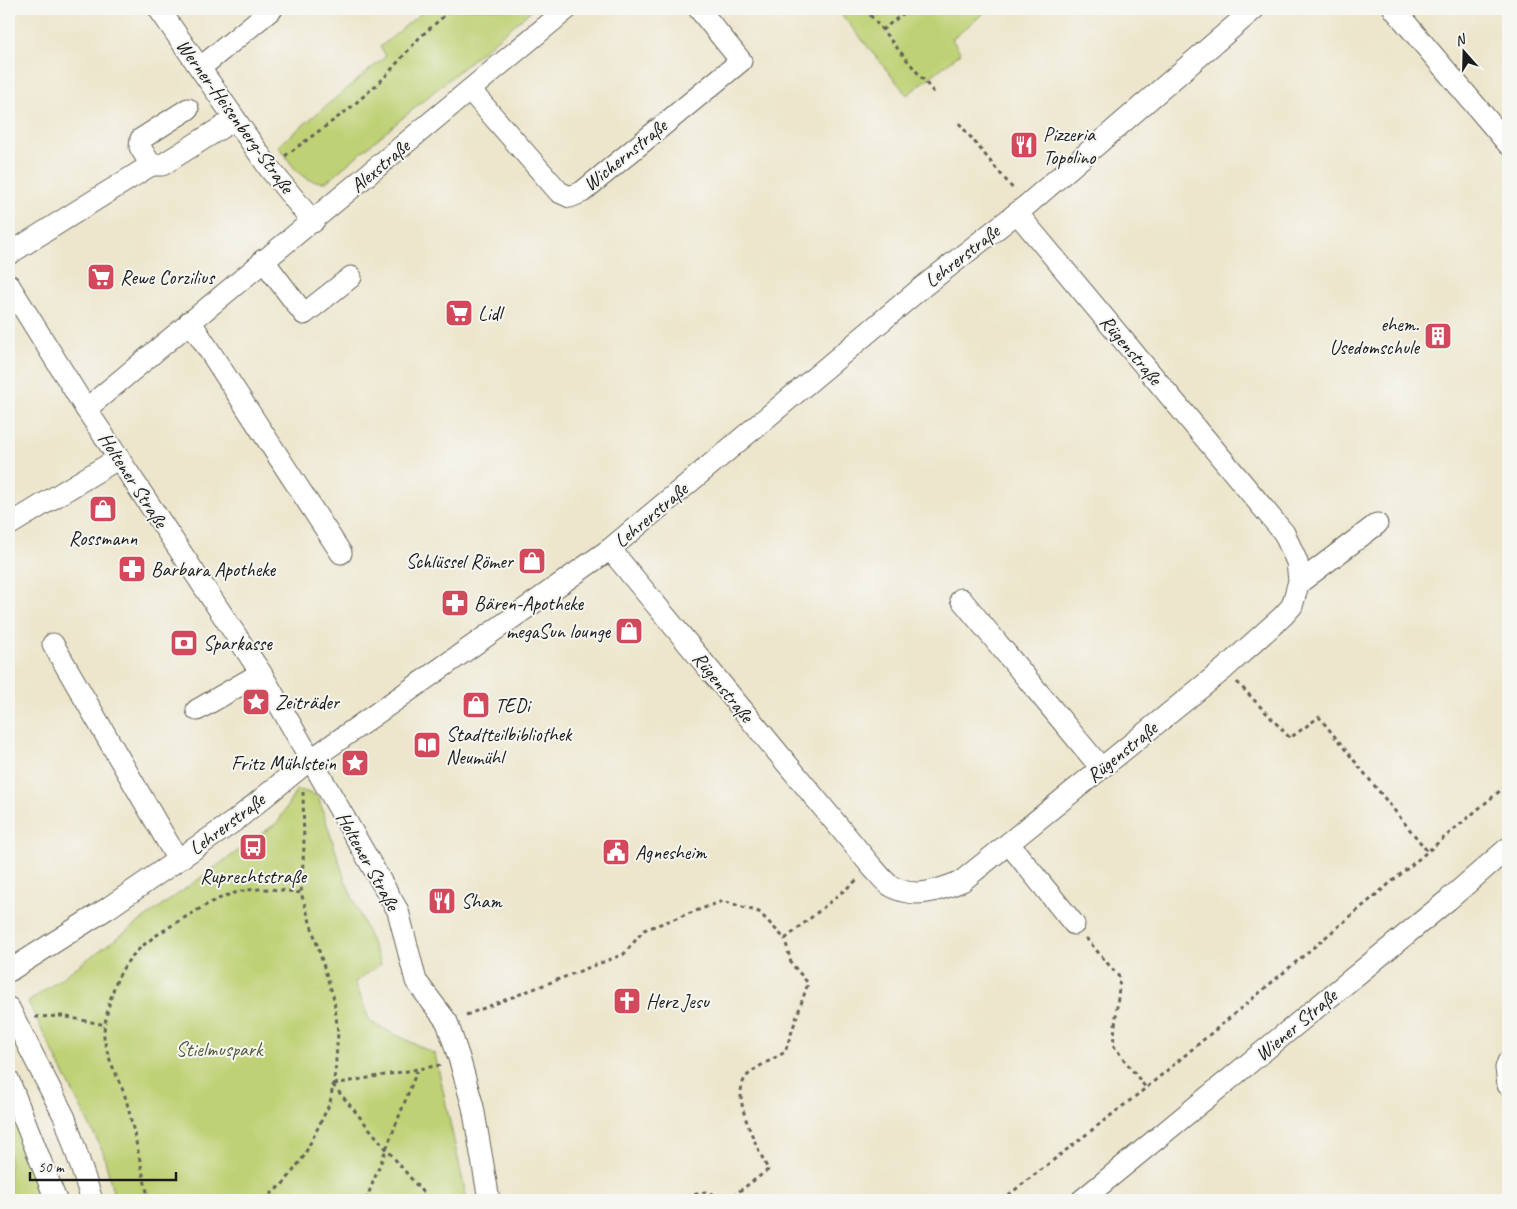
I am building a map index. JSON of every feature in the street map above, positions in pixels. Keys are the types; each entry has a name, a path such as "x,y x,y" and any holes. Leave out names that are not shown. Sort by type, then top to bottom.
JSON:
{"street":[{"name":"Werner-Heisenberg-Straße","path":"158,9 269,168 313,222"},
{"path":"200,68 272,9"},
{"name":"Alexstraße","path":"86,409 567,9"},
{"name":"Wichernstraße","path":"470,90 558,192 570,197 582,192 741,61 699,9"},
{"name":"Lehrerstraße","path":"9,971 108,908 236,820 306,763 610,549 920,289 1022,210 1254,9"},
{"path":"1394,9 1508,144"},
{"path":"152,165 140,148 141,140 188,109"},
{"path":"9,254 152,165 162,165 235,120"},
{"name":"Rügenstraße","path":"610,549 872,867 891,886 915,894 939,891 962,880 1224,669 1292,606 1299,583 1297,562 1284,533 1022,210"},
{"path":"263,260 304,314 351,277"},
{"name":"Holtener Straße","path":"9,284 86,409 261,674 306,763 398,911 416,981 447,1022 460,1061 473,1107 489,1200"},
{"path":"190,321 341,553"},
{"path":"9,525 119,458"},
{"path":"1299,583 1377,524"},
{"path":"961,598 1101,768"},
{"path":"53,644 178,860"},
{"path":"197,710 261,674"},
{"path":"1008,844 1074,924"},
{"name":"Wiener Straße","path":"1082,1200 1508,848"},
{"path":"12,1013 65,1118 92,1200"},
{"path":"1508,1062 1506,1068 1508,1085"},
{"path":"9,1081 17,1121 56,1200"}],"path":[{"path":"269,168 349,109 383,79 420,37 452,9"},
{"path":"864,9 936,96"},
{"path":"882,30 909,9"},
{"path":"959,123 1022,210"},
{"path":"1224,669 1290,738 1319,717 1428,852"},
{"path":"264,1200 285,1182 304,1156 330,1103 338,1033 334,999 301,893 306,763"},
{"path":"1002,1200 1146,1088 1508,784"},
{"path":"786,939 872,867"},
{"path":"149,1200 127,1102 104,1042 114,984 132,955 157,935 200,909 234,892 255,888 301,893"},
{"path":"447,1022 624,954 644,930 723,900 759,912 786,939 791,963 808,983 785,1052 747,1075 739,1093 744,1114 768,1170 730,1198 705,1192 671,1200"},
{"path":"1074,924 1120,978 1113,1045 1146,1088"},
{"path":"12,1013 62,1016 106,1025"},
{"path":"333,1084 460,1061"},
{"path":"366,1200 388,1150 417,1070"},
{"path":"333,1084 429,1200"},
{"path":"1008,1195 1014,1200"}],"green space":[{"path":"426,9 533,9 326,182 317,182 303,176 278,146 386,56 380,47"},
{"path":"837,9 989,9 952,39 961,53 907,95"},
{"name":"Stielmuspark","path":"297,789 318,796 345,880 381,964 355,982 370,1022 435,1054 467,1200 115,1200 103,1152 28,1002 278,822"},
{"path":"9,1090 54,1200 9,1200"}],"place":[{"name":"Pizzeria Topolino","path":"1024,145"},
{"name":"Rewe Corzilius","path":"101,277"},
{"name":"Lidl","path":"459,313"},
{"name":"ehem. Usedomschule","path":"1438,336"},
{"name":"Rossmann","path":"103,509"},
{"name":"Schlüssel Römer","path":"532,561"},
{"name":"Barbara Apotheke","path":"132,569"},
{"name":"Bären-Apotheke","path":"455,603"},
{"name":"megaSun lounge","path":"629,631"},
{"name":"Sparkasse","path":"184,643"},
{"name":"Zeiträder","path":"256,702"},
{"name":"TEDi","path":"476,705"},
{"name":"Stadtteilbibliothek Neumühl","path":"427,745"},
{"name":"Fritz Mühlstein","path":"355,763"},
{"name":"Ruprechtstraße","path":"253,847"},
{"name":"Agnesheim","path":"616,852"},
{"name":"Sham","path":"442,901"},
{"name":"Herz Jesu","path":"627,1001"}]}
